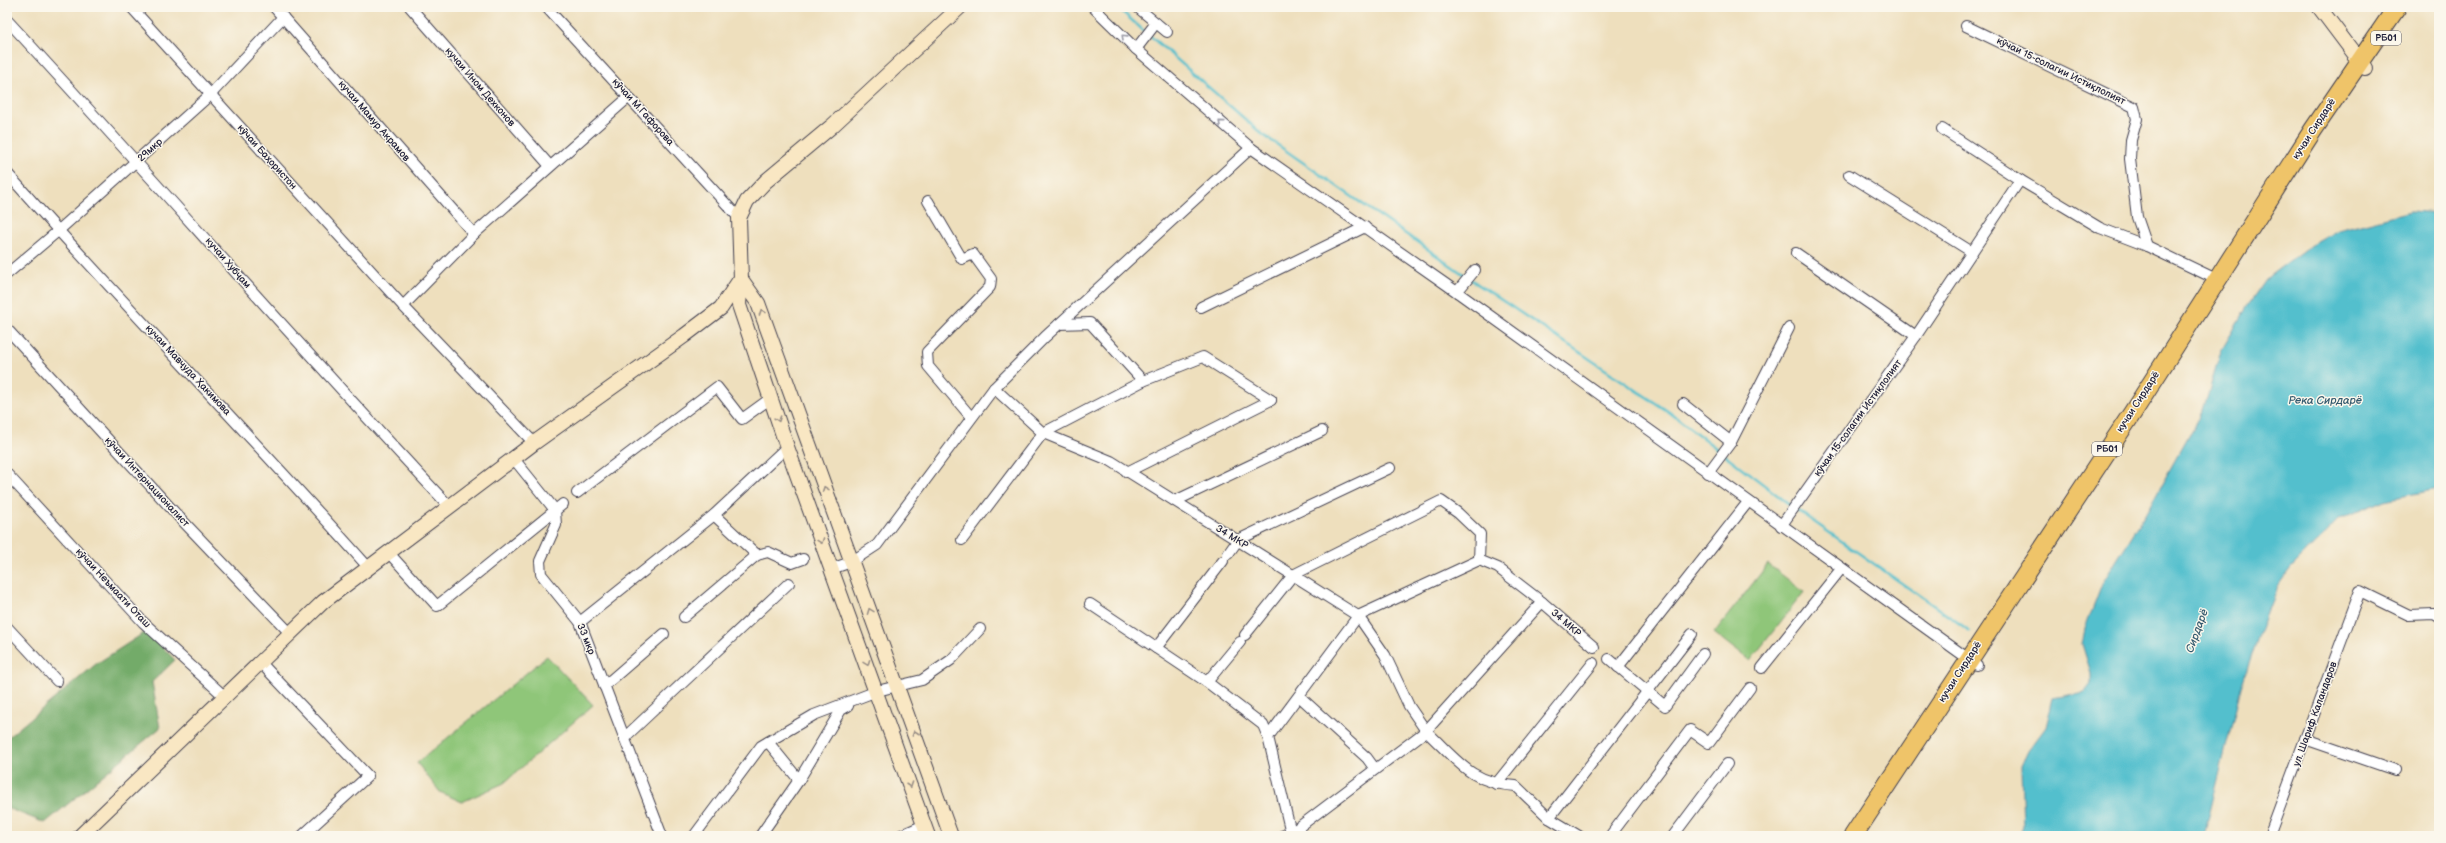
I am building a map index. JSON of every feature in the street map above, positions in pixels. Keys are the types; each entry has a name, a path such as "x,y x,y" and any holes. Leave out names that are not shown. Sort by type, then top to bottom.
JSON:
{"highway":[{"name":"кучаи Сирдарё","path":"2220,281 2362,65 2397,7"},
{"name":"РБ01","path":"2362,65 2407,7"},
{"name":"РБ01","path":"1864,836 1972,662 2070,519 2220,281"},
{"name":"кучаи Сирдарё","path":"1853,836 1972,662"}],"main road":[{"path":"926,830 877,691 787,447 739,305 741,279 739,218 747,201 766,181 832,126 960,7"},
{"path":"2319,7 2362,65"},
{"path":"80,836 323,602 388,552 514,460 534,443 721,308 741,279"},
{"path":"741,279 758,303 951,836"},
{"path":"721,308 738,312 743,318"},
{"path":"756,355 775,349"}],"street":[{"name":"кӯчаи Баҳористон","path":"131,7 403,306 534,443"},
{"name":"кучаи Мамур Акрамов","path":"274,7 474,234"},
{"name":"кучаи Ином Дехконов","path":"410,7 550,166"},
{"name":"кӯчаи М.Гафорова","path":"546,7 739,218"},
{"path":"1093,7 1136,49 1251,148 1457,292 1972,662"},
{"path":"1136,7 1151,30 1167,32"},
{"name":"29мкр","path":"7,274 138,161 210,95 283,17"},
{"name":"кучаи Хубҷам","path":"7,20 138,161 332,382 450,507"},
{"name":"кӯчаи 15-солагии Истиқлолият","path":"1966,26 2134,106 2137,119 2131,140 2130,159 2137,217 2147,246"},
{"path":"1136,49 1151,30"},
{"path":"403,306 474,234 629,97"},
{"path":"1942,129 2020,180 2100,228 2147,246 2220,281"},
{"path":"831,569 851,562 877,545 994,388 1059,324 1251,148"},
{"name":"кучаи Мавҷуда Ҳакимова","path":"7,173 58,231 301,491 368,567"},
{"path":"1849,175 1972,252"},
{"name":"кӯчаи 15-солагии Истиқлолият","path":"1781,526 1916,336 2020,180"},
{"path":"928,201 962,259 974,254 991,279 990,287 927,352 928,366 971,417"},
{"path":"1201,307 1365,227"},
{"path":"1796,253 1916,336"},
{"path":"1457,292 1475,270"},
{"path":"1059,324 1090,324 1143,381"},
{"path":"1708,473 1731,442 1789,328"},
{"name":"кӯчаи Интернационалист","path":"7,329 178,516 290,633"},
{"path":"962,540 1043,432 1143,381 1203,358 1271,400 1127,472"},
{"path":"577,493 718,387 742,419 771,398"},
{"name":"34 МКР","path":"994,388 1043,432 1111,461 1358,616"},
{"path":"1683,404 1731,442"},
{"path":"1175,501 1322,431"},
{"path":"580,622 714,515 787,447"},
{"path":"388,552 437,606 559,507 514,460"},
{"path":"1156,648 1226,558 1238,540 1390,468"},
{"name":"кӯчаи Неъмаати Оташ","path":"7,474 143,622 224,696"},
{"path":"1208,682 1293,575 1441,501 1458,513 1480,534 1479,560"},
{"path":"1618,667 1748,502"},
{"name":"33 мкр","path":"559,507 556,525 540,561 541,574 580,622 662,836"},
{"path":"714,515 757,555"},
{"path":"684,617 757,555 768,552 792,563 803,559"},
{"path":"1268,737 1358,616 1479,560 1498,568 1542,602"},
{"path":"1762,668 1841,569"},
{"path":"624,738 789,583"},
{"name":"ул. Шариф Каландаров","path":"2269,836 2360,591 2409,615 2434,614 2439,617"},
{"name":"34 МКР","path":"1090,604 1208,682 1263,725 1268,737 1287,835 1426,731 1542,602 1594,647"},
{"path":"1358,616 1385,655 1409,706 1426,731 1473,776 1496,784 1516,786 1549,818 1579,836"},
{"path":"7,627 56,681"},
{"path":"694,836 760,746 814,715 877,691 922,680 951,660 980,629"},
{"path":"604,686 664,634"},
{"path":"1549,818 1646,691 1692,634"},
{"path":"1609,660 1665,706 1703,654"},
{"path":"260,662 368,776 302,836"},
{"path":"1496,784 1593,663"},
{"path":"1610,836 1690,730 1708,743 1750,688"},
{"path":"1299,696 1367,758 1375,769"},
{"path":"760,836 799,780 841,710 857,699"},
{"path":"2305,739 2395,770"},
{"path":"768,742 799,780"},
{"path":"1673,836 1727,764"},
{"path":"900,836 926,830"}],"green space":[{"path":"1768,564 1804,592 1750,661 1714,633"},
{"path":"147,631 175,660 152,682 160,728 45,823 7,808 7,738 96,664"},
{"path":"547,656 593,705 504,783 462,802 440,792 417,763"}],"water":[{"name":"Река Сирдарё","path":"2410,211 2439,213 2439,489 2384,500 2338,520 2290,569 2277,587 2267,611 2241,687 2204,836 2019,836 2023,827 2021,766 2028,751 2046,727 2053,698 2085,692 2091,684 2091,673 2082,644 2085,629 2103,582 2143,518 2204,408 2221,351 2247,307 2268,277 2305,249 2338,230"}],"waterway":[{"path":"1117,7 1145,32"},
{"path":"1149,35 1262,134 1466,276"},
{"path":"1470,279 1669,412 1721,452"},
{"path":"1725,455 1793,507"},
{"path":"1797,510 1970,631"}],"water label":[{"name":"Сирдарё","path":"2197,631"}]}
